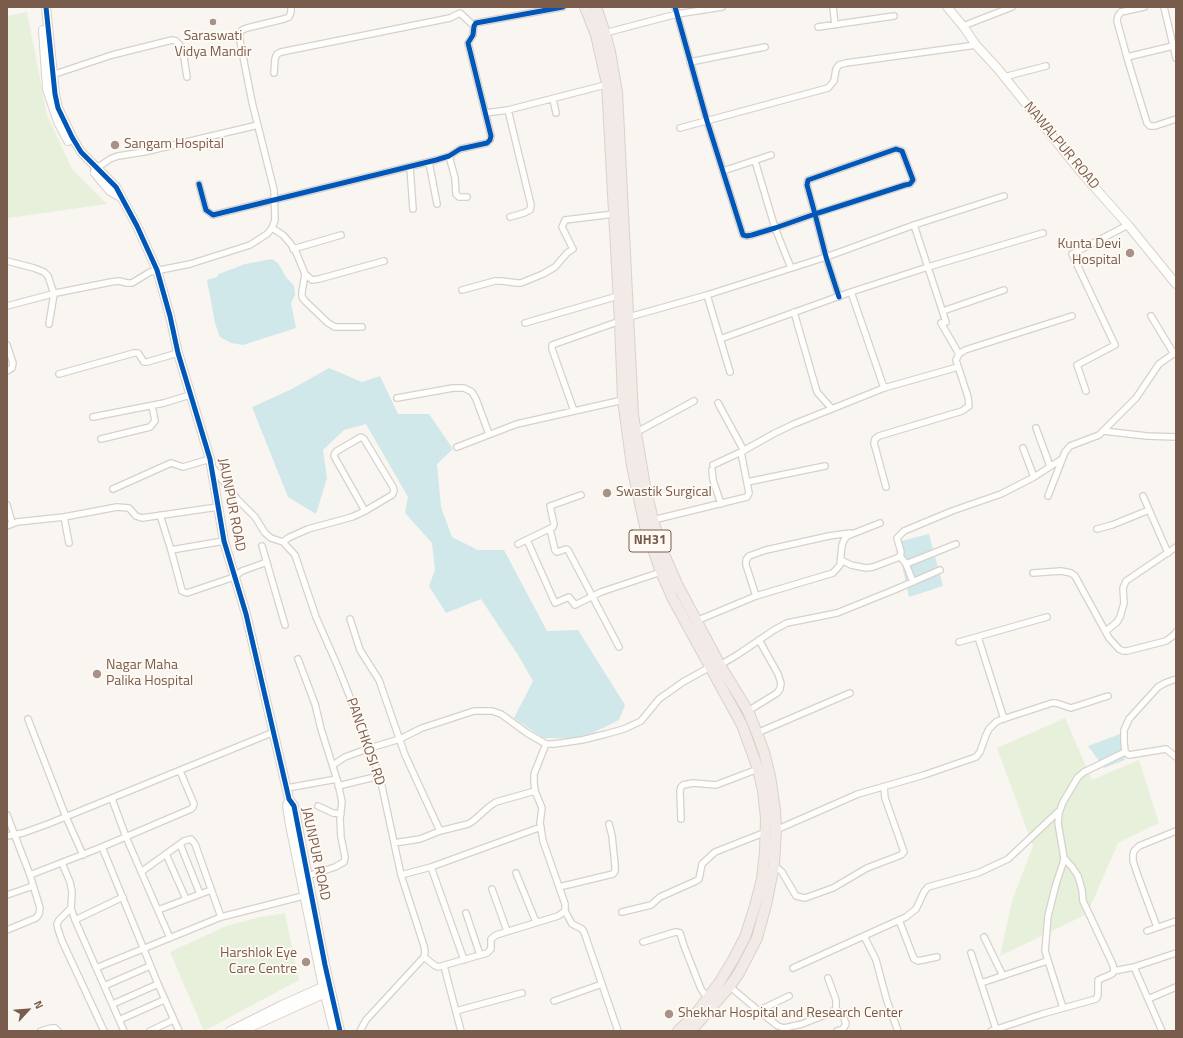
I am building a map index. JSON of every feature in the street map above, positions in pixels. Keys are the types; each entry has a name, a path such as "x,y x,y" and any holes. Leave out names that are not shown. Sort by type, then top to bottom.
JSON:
{"highway":[{"name":"NH31","path":"585,7 611,84 624,319 635,433 645,486 653,520 663,552 696,621 728,698 742,726 758,770 771,831 774,865 766,905 757,938 739,973 696,1028"},
{"name":"NH31","path":"596,7 605,33 614,70 611,84 614,214 618,296 624,319 622,400 632,466 645,526 661,572 673,599 715,666 748,711 764,752 770,776 775,810 765,852 762,879 745,937 721,980 708,999 694,1016 678,1031"}],"street":[{"path":"41,7 47,84 52,107 58,122 74,151 94,170"},
{"path":"46,7 52,75 58,108 77,145 94,170"},
{"path":"7,306 111,282 132,282 145,274 157,270 190,264 250,245 267,234 272,228 275,220 274,190 239,36 242,30 247,28 289,17 291,7"},
{"path":"199,184 206,210 213,215 410,167 449,156 460,149 487,143 491,136 468,42 473,35 474,26 476,23 563,7"},
{"path":"675,7 707,121 743,235 747,236 775,228 815,214 910,184 913,180 902,151 896,149 808,180 807,184 815,214 826,257 839,297"},
{"path":"605,33 677,14 722,7"},
{"path":"833,7 835,25"},
{"name":"NAWALPUR ROAD","path":"947,7 976,45 1004,77 1080,171 1128,225 1176,284"},
{"path":"963,26 1012,7"},
{"path":"1144,7 1121,12 1118,16 1127,57 1147,124 1150,126 1155,126 1176,119"},
{"path":"1164,7 1176,58"},
{"path":"274,73 275,59 277,54 281,52 450,18 460,13 474,26"},
{"path":"818,27 894,16"},
{"path":"52,75 112,55 172,40 176,41 183,51 188,77"},
{"path":"680,128 828,88 834,81 836,69 839,65 846,63 976,45"},
{"path":"690,62 765,46"},
{"path":"1127,57 1173,46"},
{"path":"1004,77 1046,66"},
{"path":"485,113 508,110 611,84"},
{"path":"553,99 556,113"},
{"path":"508,110 531,205 530,210 510,217"},
{"path":"94,170 110,159 118,156 144,152 258,125"},
{"path":"723,170 771,155"},
{"path":"449,156 456,194 459,197 467,197"},
{"path":"755,161 775,228 791,268"},
{"path":"429,162 437,204"},
{"path":"410,167 413,209"},
{"name":"JAUNPUR ROAD","path":"94,170 110,190 121,197 137,226 157,270 170,316 178,353 210,459 224,541 246,614 289,799 294,806 308,876 308,895"},
{"path":"574,411 552,345 624,319 707,295 826,257 914,225 1004,196"},
{"path":"462,290 495,281 521,283 547,272 555,267 567,253 574,249 562,227 565,220 570,218 614,214"},
{"path":"914,225 943,311 944,323 959,354"},
{"path":"1086,392 1077,364 1115,345 1072,254 1128,225"},
{"path":"272,228 283,235 293,248 305,274 312,280 384,261"},
{"path":"720,339 851,292 928,267 1043,233"},
{"path":"293,248 341,235"},
{"path":"7,261 23,264 44,272 48,276 54,294 49,324"},
{"path":"305,274 302,297 304,301 323,319 335,327 362,327"},
{"path":"943,311 1004,290"},
{"path":"851,292 884,388"},
{"path":"707,295 730,372"},
{"path":"525,323 618,296"},
{"path":"794,312 816,392 832,409"},
{"path":"886,487 874,443 875,439 879,436 966,409 969,406 956,360 959,354 1072,316"},
{"path":"1048,496 1062,458 1070,446 1099,435 1140,394 1159,364 1175,353 1151,316"},
{"path":"7,345 13,363 12,368 7,371"},
{"path":"59,374 138,353 144,362 178,353"},
{"path":"721,504 713,480 713,468 794,424 884,388 958,367"},
{"path":"397,398 453,388 464,388 472,392 476,399 489,434"},
{"path":"93,417 152,406 190,395"},
{"path":"457,447 517,424 622,400"},
{"path":"635,433 694,400"},
{"path":"653,520 747,497 749,493 742,452 718,403"},
{"path":"101,439 150,427 155,422 152,406"},
{"path":"1036,428 1050,466"},
{"path":"1103,431 1148,436 1176,437"},
{"path":"283,542 308,529 352,517 365,511 392,495 394,491 393,487 364,439 361,437 334,453 334,456 365,511"},
{"path":"1023,448 1034,477"},
{"path":"913,582 906,564 900,556 901,552 897,538 904,531 952,511 1001,494 1034,477 1062,458"},
{"path":"113,489 171,463 183,467 210,459"},
{"path":"747,482 825,466"},
{"name":"PANCHKOSI RD","path":"212,468 237,499 255,518 265,533 271,538 283,542 294,555 316,617 338,667 370,748 379,776 401,875 424,946 424,957"},
{"path":"518,544 553,527 554,524 550,506 581,495"},
{"path":"1143,496 1168,553"},
{"path":"7,505 10,525 116,507 129,508 136,516 142,518 218,507"},
{"path":"1098,529 1149,510"},
{"path":"160,515 182,590 184,592 187,593 234,577 242,571 267,562"},
{"path":"64,517 69,543"},
{"path":"756,596 746,565 746,560 749,556 766,550 829,536 851,533 880,523"},
{"path":"550,529 555,550 557,552 566,549 568,550 619,647"},
{"path":"696,621 756,596 827,575 837,570 841,560 842,545 844,540 851,533"},
{"path":"527,540 555,603 569,597 575,605 592,596 661,572"},
{"path":"171,550 224,541"},
{"path":"906,564 956,544"},
{"path":"262,546 285,625"},
{"path":"1106,632 1117,622 1123,608 1125,597 1123,584 1176,547"},
{"path":"841,560 851,565 866,568 900,556"},
{"path":"333,765 345,757 400,739 412,732 474,711 484,710 500,714 546,744 582,740 616,731 640,721 659,699 684,682 715,666 787,623 838,613 940,570"},
{"path":"1033,573 1061,571 1071,573 1075,576 1106,632 1114,644 1122,651 1128,651 1166,641 1176,632"},
{"path":"959,642 1047,617"},
{"path":"350,619 360,650 379,680 414,776 440,831"},
{"path":"978,636 1004,718"},
{"path":"748,711 772,697 780,689 781,684 778,674 759,640"},
{"path":"298,659 315,704 337,779 342,802 341,837 345,858 344,862 335,867 308,876"},
{"path":"1176,679 1158,687 1129,719 1124,730 1126,752 1129,755 1166,749 1176,757"},
{"path":"757,733 850,693"},
{"path":"622,912 651,905 660,897 696,881 699,878 702,864 715,852 771,831 858,794 924,776 976,757 980,752 986,735 990,729 996,722 1004,718 1052,703 1071,708 1108,696"},
{"path":"28,719 66,817 83,855"},
{"path":"7,836 36,829 274,732"},
{"path":"546,744 534,774 535,791 542,808 541,827 543,841 565,904 565,911 572,924 582,929 584,932 618,1031"},
{"path":"1063,1008 1045,951 1048,916 1064,858 1058,823 1059,811 1078,777 1084,772 1126,752"},
{"path":"681,819 680,791 683,785 693,783 716,785 758,770"},
{"path":"30,875 83,855 191,809 193,807 193,800 180,771"},
{"path":"338,786 379,776"},
{"path":"287,788 337,779"},
{"path":"774,865 782,872 796,896 805,898 833,888 868,868 901,855 904,852 885,798 884,787"},
{"path":"394,843 420,839 440,831 468,824 496,802 535,791"},
{"path":"112,799 126,837 170,938"},
{"name":"JAUNPUR ROAD","path":"289,799 287,806 288,812 308,895 334,1031"},
{"path":"318,806 333,813 341,814"},
{"path":"792,968 900,920 916,909 928,886 978,873 1008,859 1059,811"},
{"path":"7,815 30,875 40,908 39,914 36,918 7,930"},
{"path":"559,887 613,874 615,871 612,836 609,824"},
{"path":"401,875 431,867 541,827"},
{"path":"1157,928 1132,855 1140,846 1176,831"},
{"path":"141,872 188,839 193,841 221,917"},
{"path":"180,844 200,894"},
{"path":"102,847 164,1000 179,1031"},
{"path":"166,854 186,899"},
{"path":"1064,858 1078,876 1083,901 1113,965 1114,971"},
{"path":"62,863 71,887 71,908 75,920 124,1031"},
{"path":"431,867 464,960"},
{"path":"516,874 536,922"},
{"path":"7,895 33,886"},
{"path":"492,889 507,931"},
{"path":"158,910 211,890"},
{"path":"96,968 221,917 308,895"},
{"path":"75,920 122,897"},
{"path":"71,908 59,920 58,929 62,941 104,1031"},
{"path":"360,1031 366,1020 424,957 438,967 487,953 491,949 491,939 493,937 507,931 558,916 565,911"},
{"path":"466,913 480,955"},
{"path":"900,920 914,959 918,961 937,957"},
{"path":"1147,931 1176,921"},
{"path":"643,942 676,932 680,933 701,989 708,999"},
{"path":"864,936 876,960 887,1002 898,1031"},
{"path":"984,937 1003,976"},
{"path":"971,953 994,1030 1096,999 1098,996 1098,980 1112,974 1114,971 1134,967 1176,953"},
{"path":"981,983 1047,961"},
{"path":"104,986 150,966"},
{"path":"444,966 460,1031"},
{"path":"1134,967 1162,1031"},
{"path":"828,978 836,1000 836,1010"},
{"path":"721,980 758,1011 778,1026 784,1028 793,1029 836,1010 841,1011 846,1024 845,1027 837,1031"},
{"path":"112,1004 158,984"},
{"path":"554,1000 602,984"},
{"path":"1148,999 1176,987"},
{"path":"230,1031 282,1005 327,988"},
{"path":"242,1031 327,988"},
{"name":"JAUNPUR ROAD","path":"327,988 340,1031"},
{"path":"456,1011 522,993"},
{"path":"758,1011 789,996"},
{"path":"119,1020 164,1000"},
{"path":"150,1031 173,1020"},
{"path":"41,1031 55,1028 58,1031"}],"green space":[{"path":"27,12 47,115 72,169 107,204 8,218 7,16"},
{"path":"1065,718 1092,780 1139,760 1159,823 1118,843 1087,914 1000,956 1012,901 1033,846 997,748"},
{"path":"285,913 299,980 204,1031 170,952 226,926 260,917"}],"water":[{"path":"272,259 278,263 286,277 294,286 295,295 291,303 296,328 243,345 231,343 220,337 215,323 207,280 245,264"},
{"path":"329,368 362,382 380,376 398,414 429,414 453,449 437,464 441,507 452,537 478,550 504,550 547,631 578,630 625,705 619,720 580,739 543,738 514,718 533,681 518,655 481,599 446,613 429,586 435,570 432,543 405,513 408,497 366,424 344,430 323,450 327,478 316,514 288,497 252,407 290,390"},
{"path":"929,534 943,586 909,597 897,542"},
{"path":"1120,734 1125,760 1104,768 1088,746"}],"cycle path":[{"path":"46,7 55,94 58,108 81,152 116,187 137,226 157,270 170,316 178,353 210,459 224,541 246,614 289,799 294,806 325,965 340,1031"},
{"path":"199,184 206,210 213,215 436,160 449,156 460,149 487,143 491,136 468,43 473,35 474,26 476,23 563,7"},
{"path":"675,7 707,121 743,235 752,235 775,228 815,214 910,184 913,180 902,151 896,149 808,180 807,185 815,214 826,257 839,297"}],"place":[{"name":"Saraswati Vidya Mandir","path":"213,22"},
{"name":"Sangam Hospital","path":"115,145"},
{"name":"Kunta Devi Hospital","path":"1130,253"},
{"name":"Swastik Surgical","path":"607,493"},
{"name":"Nagar Maha Palika Hospital","path":"97,674"},
{"name":"Harshlok Eye Care Centre","path":"306,962"},
{"name":"Shekhar Hospital and Research Center","path":"669,1014"}]}
